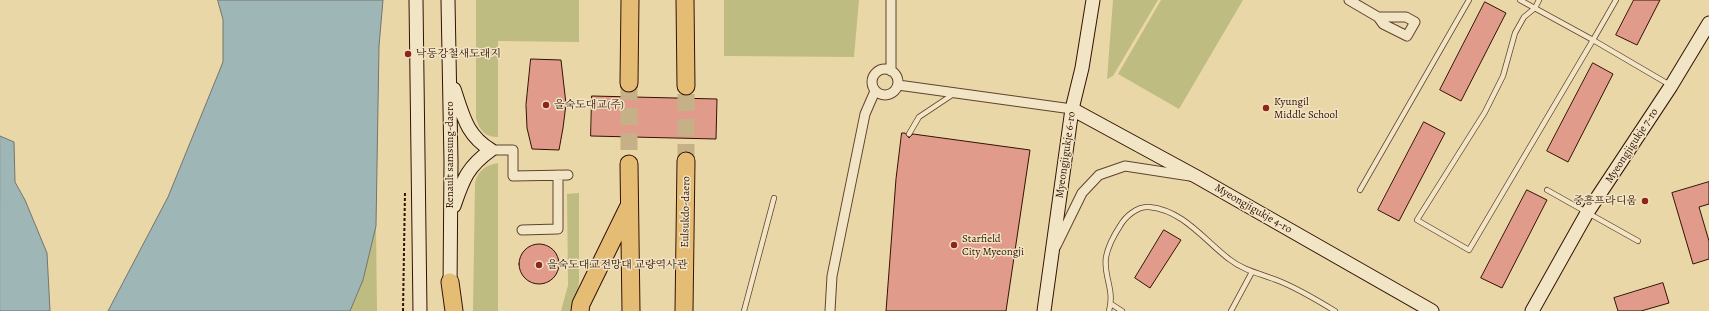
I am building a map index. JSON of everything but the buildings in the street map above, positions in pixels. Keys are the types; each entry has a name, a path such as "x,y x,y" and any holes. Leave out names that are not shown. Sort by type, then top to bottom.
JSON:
{"highway":[{"path":"629,83 630,0"},
{"path":"684,0 686,86"},
{"name":"Eulsukdo-daero","path":"684,311 686,160"},
{"path":"629,164 631,311"},
{"path":"580,311 581,304 630,204"},
{"path":"450,282 454,311"}],"street":[{"path":"416,0 420,311"},
{"name":"Renault samsung-daero","path":"448,0 451,217 449,311"},
{"path":"891,0 891,71"},
{"name":"Myeongjigukje 6-ro","path":"1044,311 1072,109 1082,68 1093,0"},
{"path":"1349,0 1378,17"},
{"name":"Myeongjigukje 7-ro","path":"1532,311 1588,213 1671,86 1709,23"},
{"path":"883,69 891,71 897,78 898,85 895,91 883,96 875,91 872,84 873,76 876,72 883,69"},
{"path":"449,77 467,127 477,141 491,150 513,150 513,176 568,175"},
{"path":"898,85 1072,109"},
{"path":"830,311 832,276 865,114 875,91"},
{"name":"Myeongjigukje 4-ro","path":"1072,109 1197,177 1432,311"},
{"path":"451,217 466,173 474,163 491,150"},
{"path":"1053,253 1082,193 1099,175 1126,166 1197,177"},
{"path":"522,230 558,229 558,175"}],"lane":[{"path":"1360,190 1470,0"},
{"path":"1520,0 1593,40 1671,86"},
{"path":"1539,0 1535,8 1524,17 1515,33 1503,76 1485,112 1417,220 1469,250 1616,0"},
{"path":"909,134 919,117 956,92"},
{"path":"1547,190 1638,241"},
{"path":"744,311 774,198"},
{"path":"1109,311 1112,292 1106,257 1120,225 1134,211 1148,207 1170,213 1192,225 1209,243 1230,261 1252,272 1279,281 1313,297 1335,311"},
{"path":"1231,311 1252,272"},
{"path":"1111,304 1122,311"}],"shaded area":[{"path":"476,0 579,0 579,42 498,41 498,137 490,136 483,132 476,118"},
{"path":"724,0 859,0 854,57 724,56"},
{"path":"1113,0 1158,0 1113,76 1107,79"},
{"path":"1161,0 1243,0 1179,109 1118,74"},
{"path":"498,163 498,311 473,311 475,183 480,171 490,165"},
{"path":"579,193 579,282 575,311 561,311 568,285 567,194"},
{"path":"376,226 377,311 350,311 363,280"}],"water":[{"path":"218,0 383,0 379,46 376,226 363,280 350,311 108,311 168,197 223,62 223,20"},
{"path":"0,136 14,142 15,182 25,200 47,253 50,311 0,311"}],"tunnel":[{"path":"629,83 629,164"},
{"path":"686,86 686,161"}],"place":[{"name":"낙동강철새도래지","path":"408,54"},
{"name":"을숙도대교(주)","path":"546,105"},
{"name":"Kyungil Middle School","path":"1266,108"},
{"name":"중흥프라디움","path":"1645,201"},
{"name":"Starfield City Myeongji","path":"954,245"},
{"name":"을숙도대교전망대 교량역사관","path":"539,265"}]}
